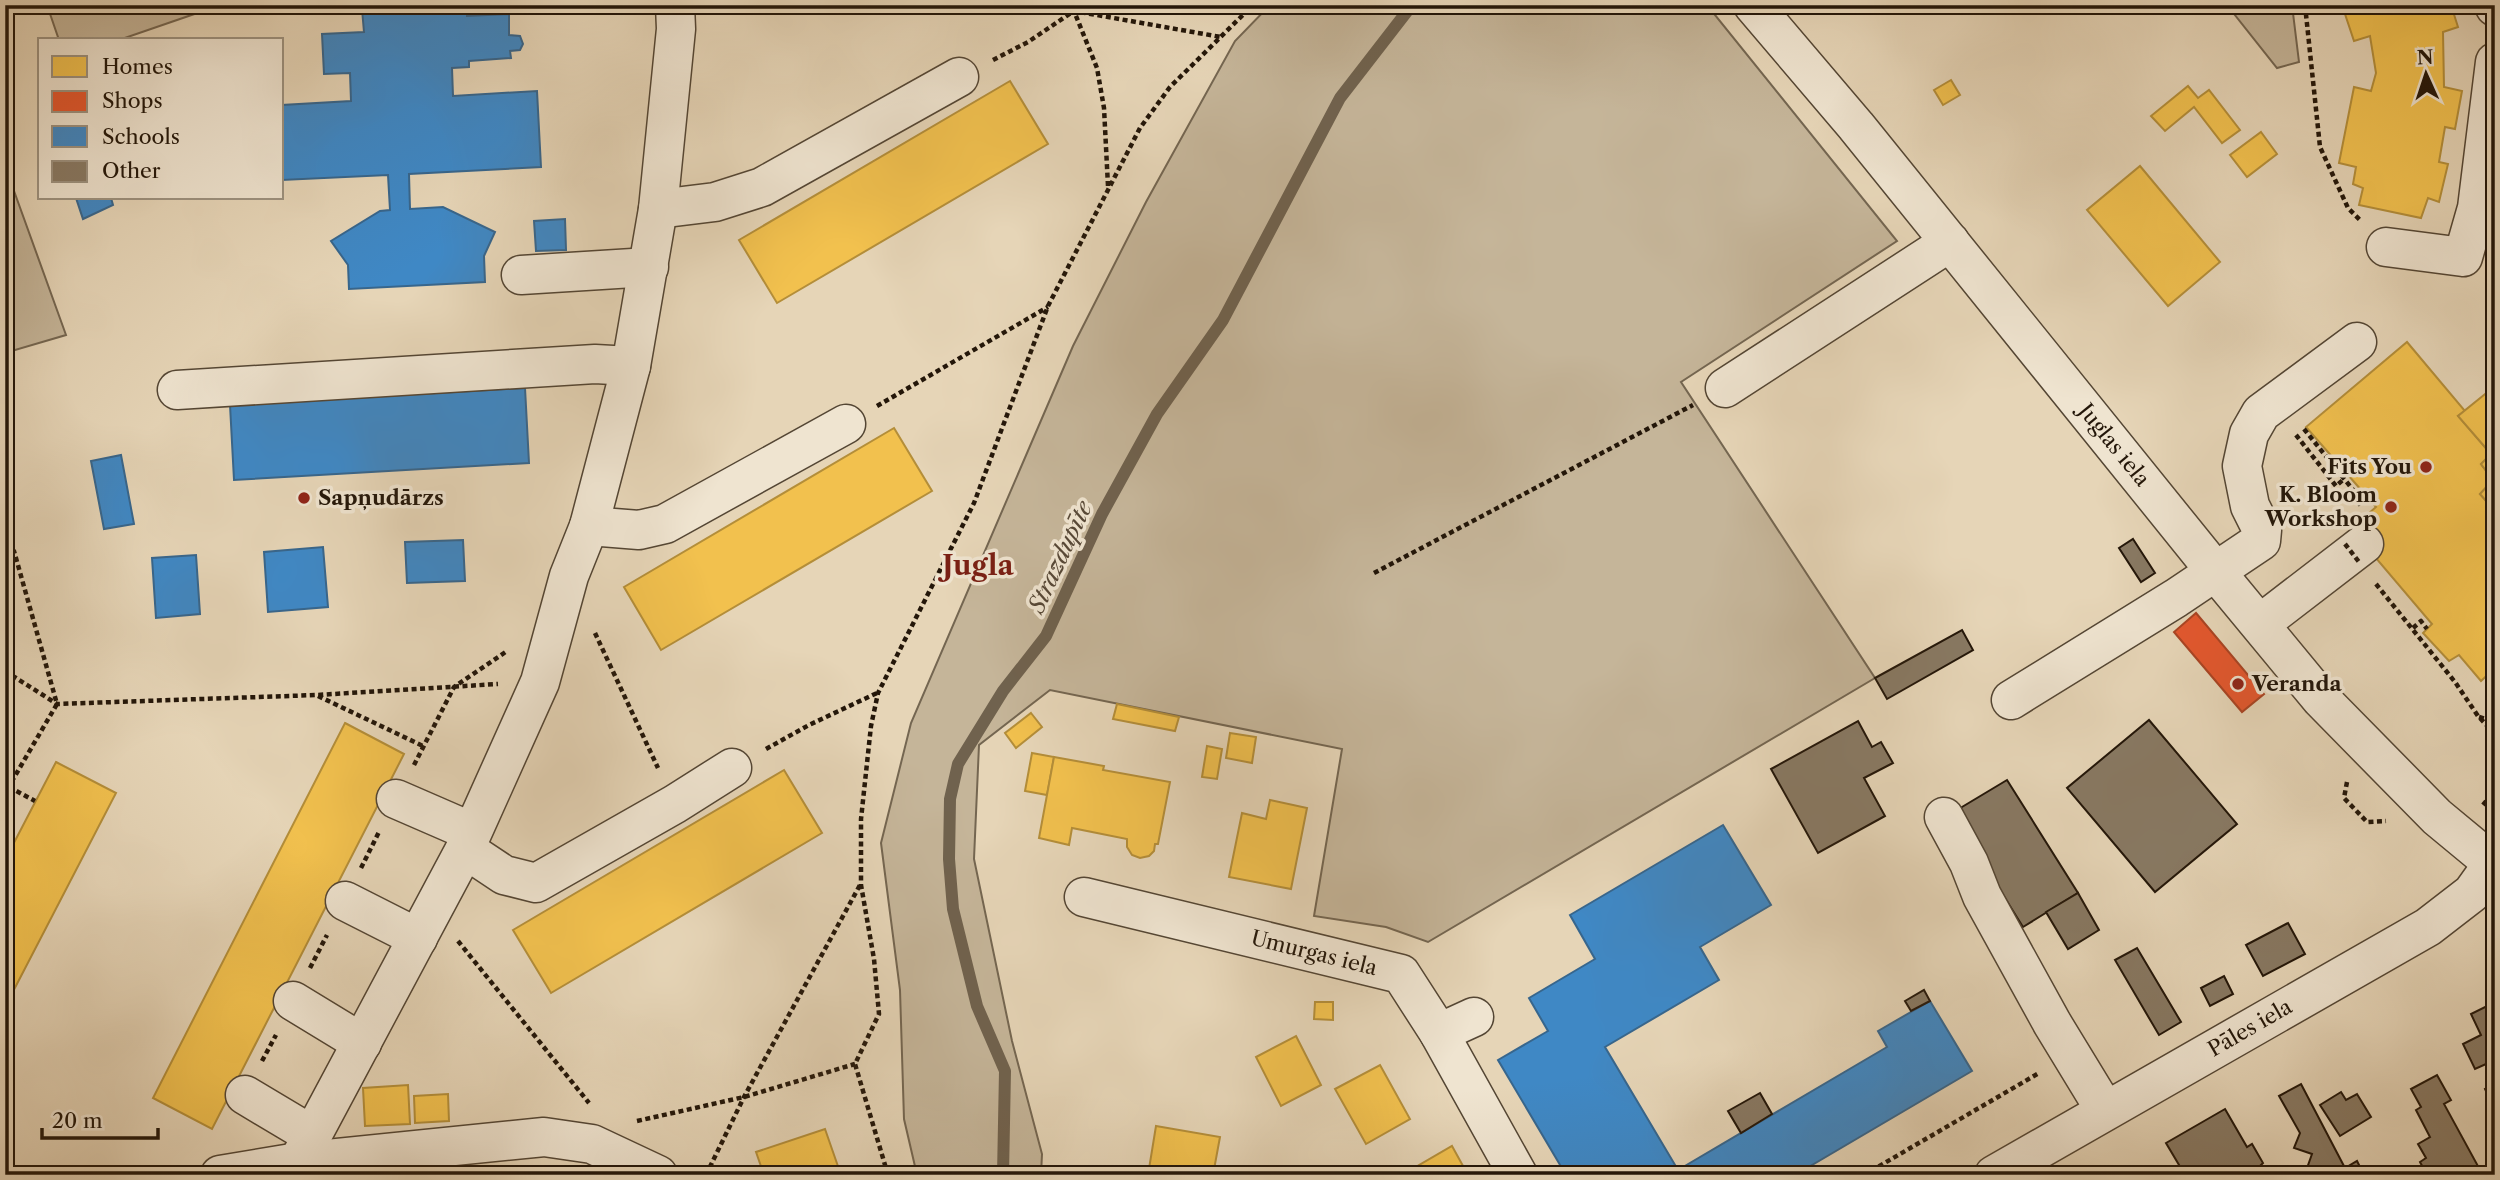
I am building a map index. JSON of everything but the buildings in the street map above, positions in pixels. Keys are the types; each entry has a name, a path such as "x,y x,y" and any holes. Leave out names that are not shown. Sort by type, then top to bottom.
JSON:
{"street":[{"path":"305,1148 469,841 540,681 569,576 589,526 631,366 658,209 676,29 675,5"},
{"name":"Juglas iela","path":"1753,5 1856,126 2321,699 2437,817 2493,865"},
{"path":"2386,247 2463,257 2477,208 2495,62"},
{"path":"658,209 715,202 762,187 959,77"},
{"path":"1725,388 1950,242"},
{"path":"521,275 649,267"},
{"path":"2011,700 2216,572 2260,541 2262,530 2249,506 2242,466 2249,434 2261,413 2357,342"},
{"path":"177,390 595,364 631,366"},
{"path":"589,526 639,530 666,524 846,424"},
{"path":"2260,624 2351,539"},
{"path":"397,799 469,841 504,875 536,883 675,804 732,768"},
{"path":"1944,817 1969,863 1982,896 2105,1110"},
{"name":"Pāles iela","path":"1981,1168 2105,1110 2428,927 2472,893 2493,865"},
{"name":"Umurgas iela","path":"1084,897 1401,974 1439,1033 1517,1175"},
{"path":"345,901 426,924"},
{"path":"293,1001 362,1043"},
{"path":"1439,1033 1474,1017"},
{"path":"245,1095 305,1148"},
{"path":"220,1175 305,1148 381,1164 544,1136 600,1135 658,1175"}],"path":[{"path":"1062,5 1221,37"},
{"path":"888,1175 855,1064 879,1014 874,959 860,885 861,819 871,726 878,693 974,503 1048,306 1140,128 1162,97 1253,5"},
{"path":"2305,5 2320,147 2348,208 2386,247"},
{"path":"959,77 1028,42 1075,8"},
{"path":"1075,8 1097,68 1104,107 1108,187"},
{"path":"846,424 1048,306"},
{"path":"1374,572 1725,388"},
{"path":"2289,426 2336,486 2344,479"},
{"path":"2302,427 2362,501 2351,539"},
{"path":"5,545 14,551 57,704 5,793"},
{"path":"569,576 675,804"},
{"path":"2365,590 2375,582 2478,716 2495,734"},
{"path":"2413,628 2421,621 2427,628"},
{"path":"5,671 57,704 317,695 540,681"},
{"path":"782,740 878,693"},
{"path":"317,695 423,747"},
{"path":"2478,716 2495,722"},
{"path":"2348,779 2344,798 2367,822 2397,820"},
{"path":"9,787 36,801"},
{"path":"2475,814 2495,790"},
{"path":"706,1175 744,1097 860,885"},
{"path":"426,924 600,1135 855,1064"},
{"path":"1864,1175 2071,1054"},
{"path":"1944,1175 1981,1168"}],"shaded area":[{"path":"47,5 205,5 206,10 125,38 58,38"},
{"path":"1270,5 1707,5 1897,241 1681,382 1875,678 1428,942 1386,927 1314,916 1342,749 1050,690 979,745 974,859 1012,1041 1042,1154 1041,1175 917,1175 904,1119 900,990 881,843 911,723 1073,346 1146,202 1235,41"},
{"path":"2227,5 2292,5 2299,62 2277,68"},
{"path":"5,166 66,335 5,353"}],"waterway":[{"name":"Strazdupīte","path":"1003,1175 1005,1071 977,1006 953,909 949,859 950,799 958,764 1003,691 1046,636 1102,514 1157,414 1223,320 1340,98 1412,5"}],"place":[{"name":"Fits You","path":"2426,467"},
{"name":"Sapņudārzs","path":"304,498"},
{"name":"K. Bloom Workshop","path":"2391,507"},
{"name":"Veranda","path":"2238,684"}],"district":[{"name":"Jugla","path":"978,565"}]}
